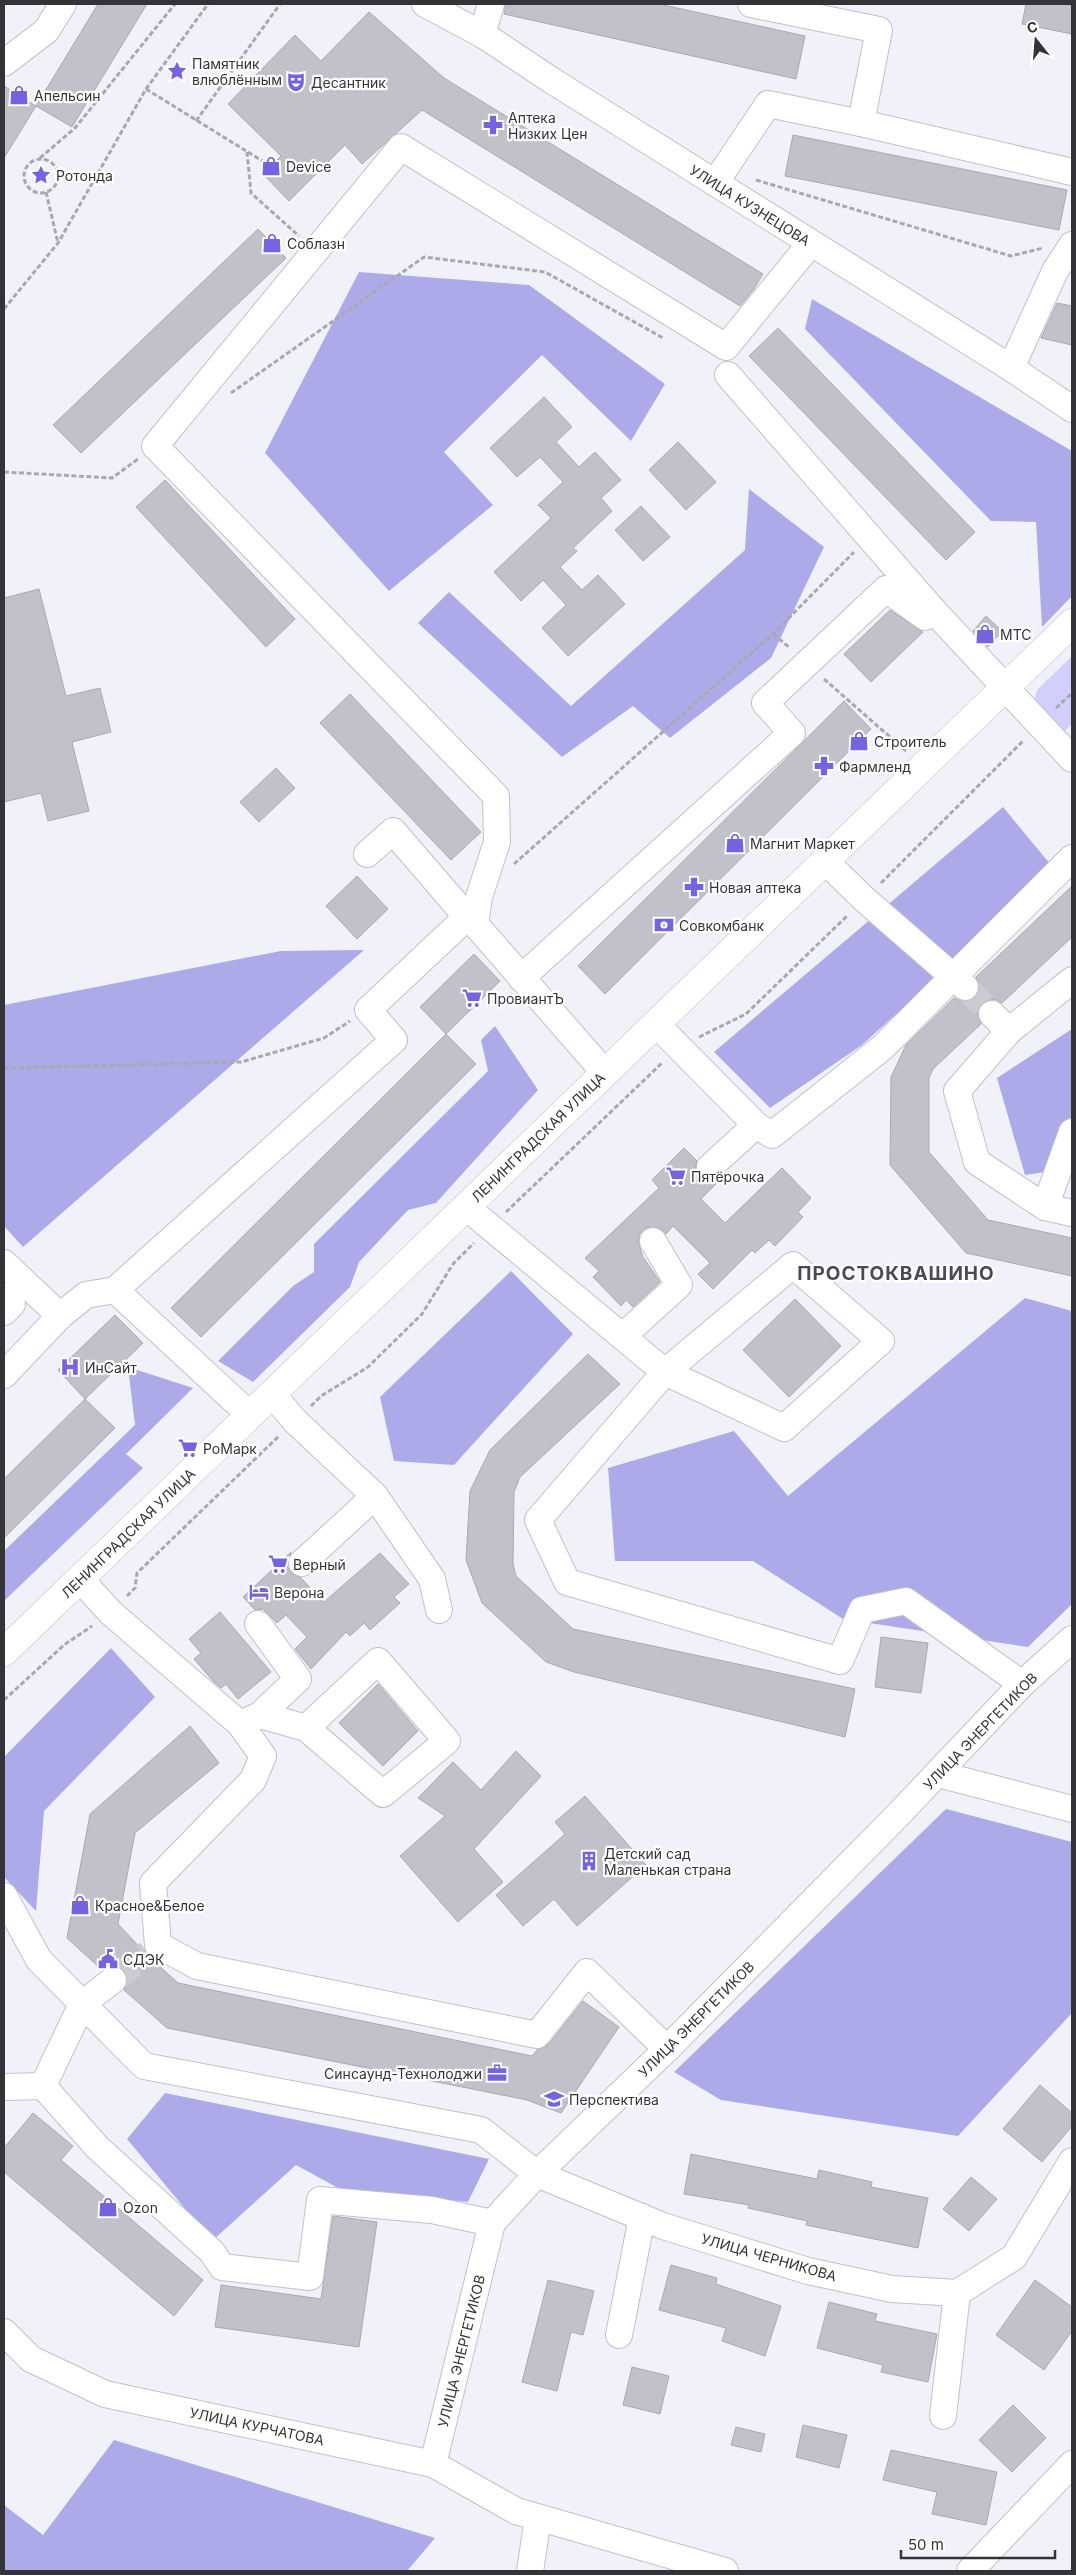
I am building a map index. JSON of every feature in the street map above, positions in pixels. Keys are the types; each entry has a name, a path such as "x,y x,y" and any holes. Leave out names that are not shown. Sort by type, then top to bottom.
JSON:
{"main road":[{"name":"ЛЕНИНГРАДСКАЯ УЛИЦА","path":"4,1652 1072,623"}],"street":[{"path":"4,63 46,31 63,4"},
{"name":"УЛИЦА КУЗНЕЦОВА","path":"425,4 485,36 1011,368 1072,409"},
{"path":"485,36 484,28 491,4"},
{"path":"751,4 879,30 861,123"},
{"path":"715,182 768,104 861,123 1072,172"},
{"path":"4,1374 60,1316 86,1295 115,1290 394,1040 368,1010 471,921 497,842 496,796 155,446 401,147 726,347 811,243"},
{"path":"1011,368 1064,273 1072,245"},
{"path":"728,375 933,610 1040,724 1068,746"},
{"path":"522,978 792,733 765,704 886,590 924,617 933,610"},
{"path":"367,854 393,831 605,1073"},
{"path":"656,1024 756,1125 772,1135 883,1047 960,982 1072,858"},
{"path":"825,861 864,899 960,982"},
{"path":"1072,980 1000,1022 957,1091 977,1162 1045,1207 1072,1213"},
{"path":"710,1167 756,1125"},
{"path":"1045,1207 1072,1132"},
{"path":"466,1207 665,1372 784,1428 882,1341 793,1265 665,1372 538,1520 567,1582 840,1661 862,1610 906,1601 1022,1684"},
{"path":"623,1336 679,1285 653,1241"},
{"path":"4,1263 60,1316"},
{"path":"115,1290 250,1415"},
{"path":"4,1296 12,1304 4,1312"},
{"path":"272,1394 295,1421 375,1496 432,1579 439,1610"},
{"path":"302,1563 375,1496"},
{"path":"80,1579 111,1613 250,1719 306,1728 383,1794 447,1741 378,1661 306,1728"},
{"path":"250,1719 298,1679 258,1624"},
{"name":"УЛИЦА ЭНЕРГЕТИКОВ","path":"433,2464 492,2223 537,2174 667,2049 938,1774 1022,1684 1072,1638"},
{"path":"250,1719 263,1756 253,1780 153,1882 153,1949 198,1966 537,2035 587,1972 667,2049"},
{"path":"938,1774 1072,1809"},
{"name":"УЛИЦА ЧЕРНИКОВА","path":"4,1896 39,1960 144,2066 481,2130 537,2174 642,2217 808,2271 892,2290 958,2293"},
{"path":"43,2086 82,2004 113,1980"},
{"path":"4,2087 43,2086 97,2146 212,2252 222,2267 310,2277 320,2200 432,2210 492,2223"},
{"path":"943,2416 958,2293 1014,2257 1072,2160"},
{"path":"619,2335 642,2217"},
{"name":"УЛИЦА КУРЧАТОВА","path":"4,2332 31,2359 105,2394 433,2464 527,2514 725,2571"},
{"path":"970,2571 1072,2464"},
{"path":"527,2514 530,2571"}],"path":[{"path":"40,158 53,162 58,171 56,184 46,192 33,190 25,180 26,167 34,160 40,158 75,128 175,4"},
{"path":"4,309 58,243 146,89 208,4"},
{"path":"196,121 280,4"},
{"path":"146,89 264,162"},
{"path":"246,151 251,193 316,251"},
{"path":"46,192 58,243"},
{"path":"228,394 424,257 545,272 667,340"},
{"path":"4,472 112,478 155,446"},
{"path":"507,871 773,634 857,549"},
{"path":"773,634 923,766"},
{"path":"4,1700 64,1645 111,1613 135,1588 137,1573 322,1396 368,1367 422,1314 453,1264 678,1047 746,1014 1072,693"},
{"path":"4,1068 241,1062 324,1038 368,1010"}],"shaded area":[{"path":"359,272 529,285 665,384 631,441 542,355 444,452 493,505 389,591 265,453"},
{"path":"812,299 1072,451 1072,596 1042,627 1036,522 991,521 805,329"},
{"path":"749,489 824,547 771,658 670,738 633,706 562,757 418,623 449,592 571,706 745,550"},
{"path":"1072,656 1072,724 1065,731 1056,726 1034,701 1037,690"},
{"path":"1003,807 1055,870 862,1045 770,1108 714,1052"},
{"path":"364,950 23,1247 4,1226 4,1005 281,951"},
{"path":"495,1026 538,1090 436,1203 408,1210 359,1262 350,1287 253,1382 218,1361 293,1286 314,1272 314,1244 488,1071 481,1040"},
{"path":"1072,1029 1072,1168 1025,1175 997,1078"},
{"path":"511,1271 573,1334 454,1465 394,1461 380,1397"},
{"path":"1025,1298 1072,1311 1072,1604 1028,1647 843,1619 753,1561 615,1561 608,1468 734,1431 788,1496"},
{"path":"128,1367 193,1388 126,1454 143,1468 4,1601 4,1551 135,1425"},
{"path":"111,1648 155,1697 44,1811 36,1911 4,1877 4,1757"},
{"path":"946,1809 1072,1842 1072,2013 958,2136 721,2100 674,2072"},
{"path":"165,2093 489,2159 468,2202 338,2188 296,2165 212,2241 127,2139"},
{"path":"114,2440 435,2538 407,2571 4,2571 4,2505 43,2535"}],"building":[{"path":"98,4 147,4 72,127 36,106"},
{"path":"506,4 659,4 805,36 796,79 504,14"},
{"path":"1026,4 1072,4 1072,34 1022,24"},
{"path":"369,12 444,78 763,274 754,289 740,306 422,110 362,164 345,145 289,201 263,174 281,156 228,104 295,35 321,61"},
{"path":"4,86 36,106 4,158"},
{"path":"793,135 1067,190 1059,230 785,176"},
{"path":"258,229 286,258 81,453 53,425"},
{"path":"1057,303 1072,306 1072,345 1041,338"},
{"path":"778,328 975,532 946,560 749,356"},
{"path":"544,397 572,427 556,442 579,467 595,452 621,480 601,498 612,511 573,548 577,551 560,567 582,590 598,575 625,604 568,656 542,628 566,605 543,580 521,601 494,572 551,518 538,505 563,482 540,457 517,477 490,448"},
{"path":"678,442 716,482 686,510 649,470"},
{"path":"165,480 295,619 266,647 136,507"},
{"path":"641,506 670,537 643,561 615,530"},
{"path":"39,589 66,696 100,688 111,732 72,742 89,811 48,821 41,793 4,802 4,598"},
{"path":"890,610 923,632 871,682 844,654"},
{"path":"986,616 1002,631 988,647 973,631"},
{"path":"350,694 481,832 451,860 320,723"},
{"path":"844,701 871,729 605,994 578,966"},
{"path":"276,768 295,788 259,822 240,802"},
{"path":"357,876 388,909 357,939 326,906"},
{"path":"1072,886 1072,937 1002,1003 995,999 982,1003 977,1011 981,1024 933,1069 929,1078 929,1152 988,1220 1072,1238 1072,1276 966,1253 890,1165 891,1077 906,1045 954,998 963,1002 976,997 980,989 976,977"},
{"path":"474,954 500,981 446,1034 420,1007"},
{"path":"446,1034 476,1064 201,1337 171,1308"},
{"path":"684,1148 697,1161 695,1170 699,1177 706,1181 716,1180 718,1182 701,1199 725,1223 782,1168 811,1198 798,1212 803,1217 775,1246 769,1240 755,1253 752,1250 713,1289 698,1274 710,1263 673,1226 666,1234 660,1228 646,1228 640,1233 638,1242 643,1257 660,1282 633,1307 626,1300 621,1306 593,1277 599,1271 585,1258 659,1188 652,1180"},
{"path":"795,1299 841,1346 789,1397 743,1350"},
{"path":"115,1315 143,1343 85,1399 58,1370"},
{"path":"588,1354 620,1384 520,1477 514,1492 513,1564 516,1576 573,1629 855,1689 845,1737 574,1672 546,1662 482,1603 466,1560 470,1491 490,1450"},
{"path":"85,1399 115,1428 4,1538 4,1479"},
{"path":"291,1552 287,1566 291,1573 301,1578 324,1602 380,1553 409,1584 394,1597 400,1603 370,1630 364,1623 350,1636 346,1632 311,1669 295,1649 307,1637 286,1615 277,1623 263,1609 255,1610 243,1597"},
{"path":"220,1612 271,1672 238,1699 226,1684 221,1688 213,1681 194,1659 201,1653 189,1639"},
{"path":"881,1637 928,1643 921,1693 875,1687"},
{"path":"378,1684 418,1731 383,1766 339,1723"},
{"path":"190,1726 219,1763 135,1833 118,1924 146,1954 178,1983 532,2056 537,2050 549,2044 583,2001 619,2027 561,2113 527,2100 167,2028 124,1990 128,1978 125,1970 111,1965 102,1970 67,1938 90,1814"},
{"path":"516,1751 541,1776 474,1849 503,1882 458,1922 400,1856 445,1816 418,1798 453,1762 481,1790"},
{"name":"Детский сад Маленькая страна","path":"585,1796 646,1865 577,1926 554,1899 523,1926 496,1895 565,1834 555,1822"},
{"path":"1040,2085 1072,2113 1072,2126 1042,2162 1003,2129"},
{"path":"33,2113 73,2146 61,2160 203,2280 174,2316 4,2172 4,2148"},
{"path":"691,2154 817,2179 819,2170 872,2182 871,2187 928,2198 918,2248 806,2225 807,2221 748,2208 749,2205 684,2194"},
{"path":"971,2177 997,2199 969,2231 943,2209"},
{"path":"333,2216 377,2222 359,2347 215,2327 221,2285 321,2299"},
{"path":"671,2265 717,2278 716,2284 781,2306 765,2356 722,2341 726,2328 659,2310"},
{"path":"548,2280 594,2291 583,2335 571,2332 557,2391 522,2382"},
{"path":"1035,2280 1072,2307 1072,2331 1044,2370 996,2335"},
{"path":"829,2302 877,2314 875,2321 937,2334 928,2382 881,2372 883,2365 817,2348"},
{"path":"632,2367 669,2376 660,2414 623,2405"},
{"path":"1013,2405 1046,2438 1012,2472 979,2440"},
{"path":"803,2425 847,2435 839,2468 796,2457"},
{"path":"736,2427 765,2434 761,2452 731,2445"},
{"path":"891,2450 997,2472 986,2525 932,2514 937,2492 883,2480"}],"tunnel":[{"path":"965,987 992,1014"},
{"path":"113,1980 148,1953"}],"place":[{"name":"Памятник влюблённым","path":"177,71"},
{"name":"Десантник","path":"296,82"},
{"name":"Апельсин","path":"19,95"},
{"name":"Аптека Низких Цен","path":"493,125"},
{"name":"Device","path":"271,166"},
{"name":"Ротонда","path":"41,175"},
{"name":"Соблазн","path":"272,243"},
{"name":"МТС","path":"985,634"},
{"name":"Строитель","path":"859,741"},
{"name":"Фармленд","path":"824,766"},
{"name":"Магнит Маркет","path":"735,843"},
{"name":"Новая аптека","path":"694,887"},
{"name":"Совкомбанк","path":"664,925"},
{"name":"ПровиантЪ","path":"472,998"},
{"name":"Пятёрочка","path":"676,1176"},
{"name":"ИнСайт","path":"70,1367"},
{"name":"РоМарк","path":"188,1448"},
{"name":"Верный","path":"278,1564"},
{"name":"Верона","path":"259,1592"},
{"name":"Детский сад Маленькая страна","path":"589,1861"},
{"name":"Красное&Белое","path":"80,1905"},
{"name":"СДЭК","path":"108,1959"},
{"name":"Синсаунд-Технолоджи","path":"497,2073"},
{"name":"Перспектива","path":"554,2099"},
{"name":"Ozon","path":"108,2207"}],"district":[{"name":"ПРОСТОКВАШИНО","path":"896,1273"}]}
